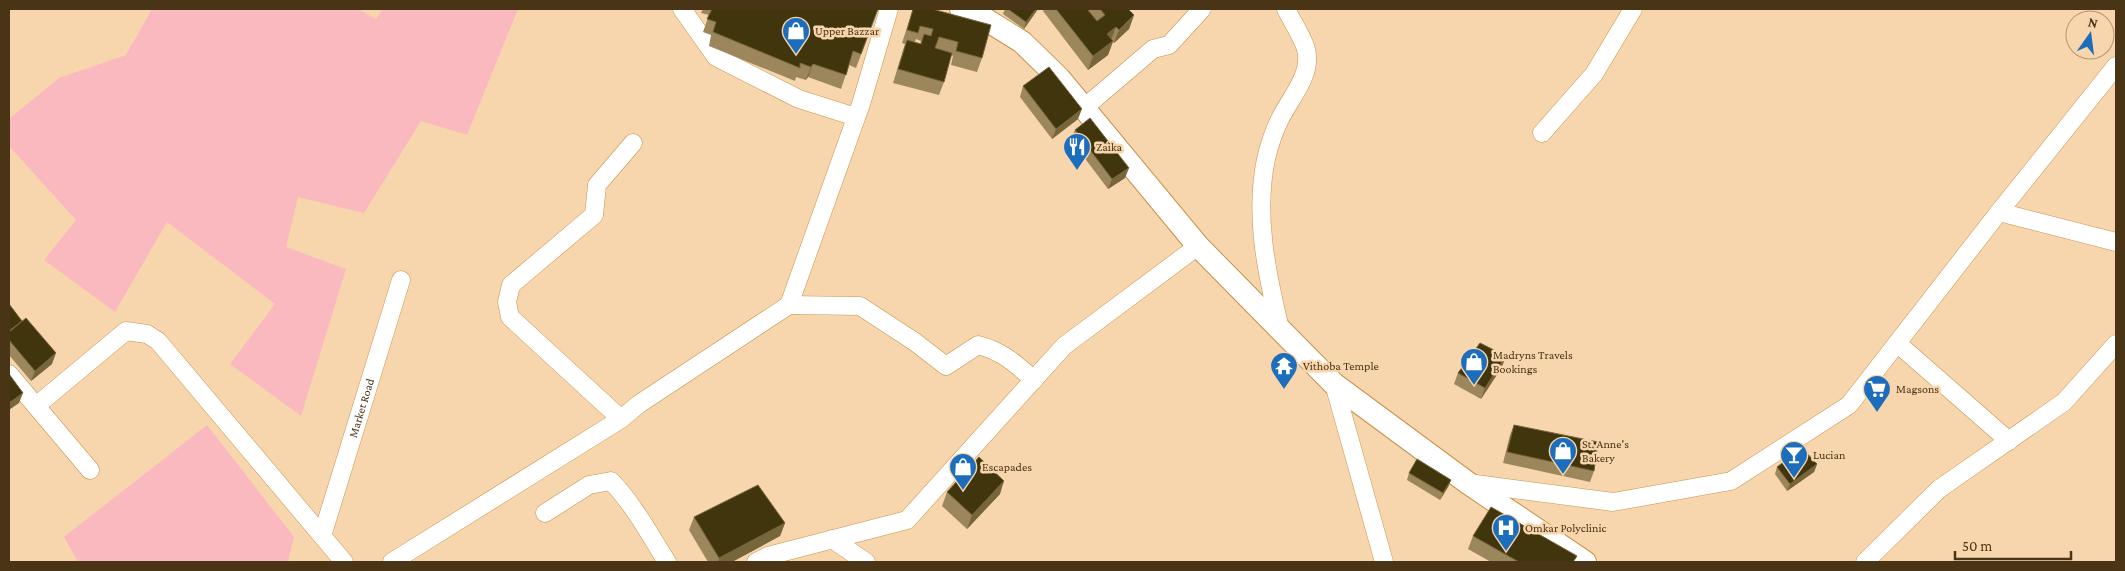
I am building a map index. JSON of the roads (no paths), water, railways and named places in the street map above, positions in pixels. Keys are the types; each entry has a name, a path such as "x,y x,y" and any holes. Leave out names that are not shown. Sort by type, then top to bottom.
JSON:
{"main road":[{"path":"961,9 990,14 1059,78 1198,246 1334,384 1468,483 1585,562"}],"street":[{"path":"682,9 716,57 799,99 856,117"},
{"path":"788,305 856,117 889,9"},
{"path":"1084,108 1153,49 1169,45 1202,9"},
{"path":"1280,329 1268,275 1261,208 1266,159 1279,121 1304,74 1307,60 1306,47 1286,9"},
{"path":"1542,133 1594,74 1633,9"},
{"path":"1468,483 1613,502 1731,481 1849,405 1999,212 2116,66"},
{"path":"621,419 510,318 507,302 512,286 594,215 597,185 633,143"},
{"path":"1999,212 2116,242"},
{"path":"756,562 768,556 906,520 1064,346 1198,246"},
{"name":"Market Road","path":"322,536 401,280"},
{"path":"392,562 621,419 639,404 788,305 860,306 915,342 946,366 978,345 991,348 1009,357 1034,380"},
{"path":"36,406 126,331 147,334 158,341 344,562"},
{"path":"1897,343 2009,441"},
{"path":"1865,562 1939,489 2064,402 2116,344"},
{"path":"9,374 90,470"},
{"path":"1334,384 1384,562"},
{"path":"545,513 589,485 611,482 623,493 667,562"},
{"path":"832,539 866,562"}],"place":[{"name":"Upper Bazzar","path":"796,55"},
{"name":"Zaika","path":"1077,171"},
{"name":"Madryns Travels Bookings","path":"1474,386"},
{"name":"Vithoba Temple","path":"1284,390"},
{"name":"Magsons","path":"1877,413"},
{"name":"St. Anne's Bakery","path":"1563,475"},
{"name":"Lucian","path":"1794,479"},
{"name":"Escapades","path":"963,491"},
{"name":"Omkar Polyclinic","path":"1506,552"}]}
